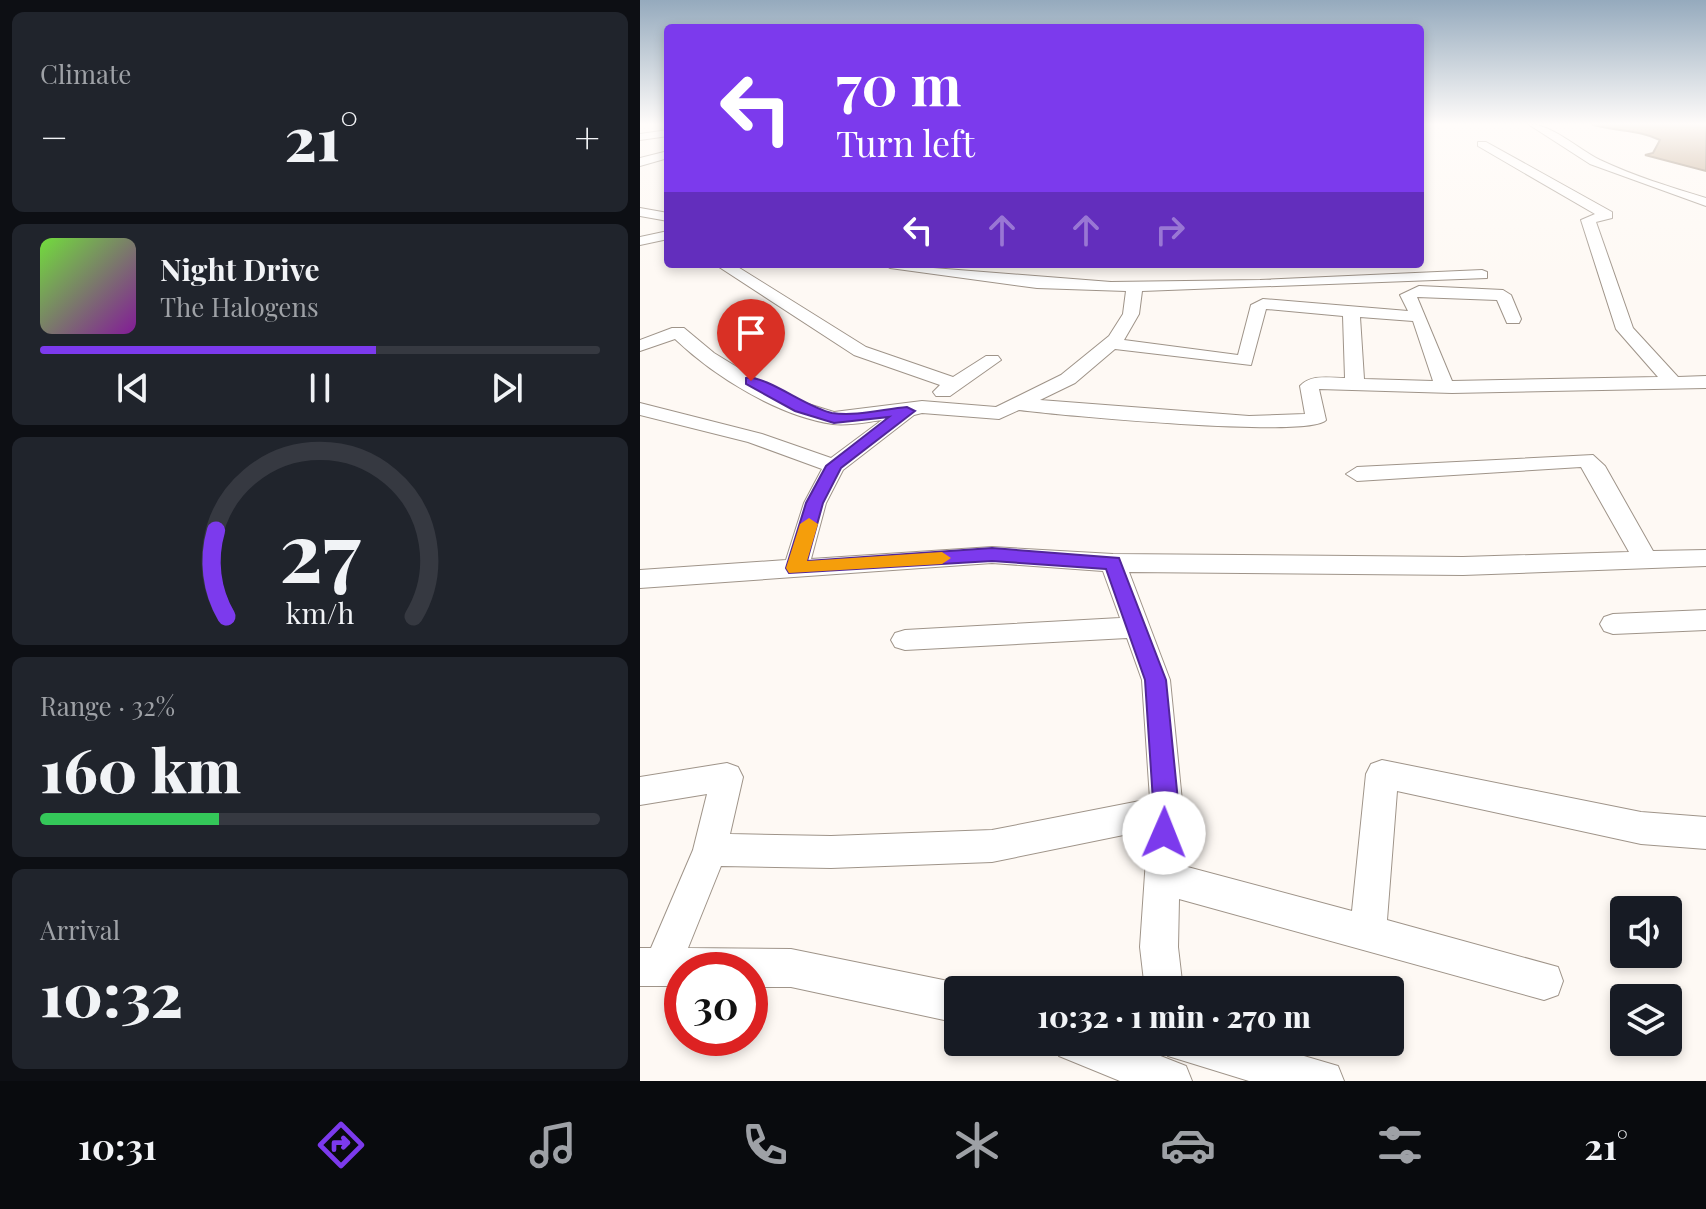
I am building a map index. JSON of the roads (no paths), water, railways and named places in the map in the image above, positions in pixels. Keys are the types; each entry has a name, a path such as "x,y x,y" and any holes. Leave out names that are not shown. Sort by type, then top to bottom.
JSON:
{"street":[{"path":"1536,174 1607,215 1588,220 1619,315 1625,329 1674,384"},
{"path":"1626,174 1706,202"},
{"path":"640,212 664,216"},
{"path":"640,241 664,236"},
{"path":"729,268 860,351 955,384"},
{"path":"910,268 950,276 1135,287 1188,280 1482,275"},
{"path":"991,278 997,268"},
{"path":"640,346 678,332 702,354 800,408 834,418 914,409 999,413 1021,405 1068,379 1111,343 1131,314 1135,287"},
{"path":"1445,387 1420,317 1408,295 1411,292 1503,295 1513,319"},
{"path":"1111,343 1245,361 1259,305 1420,317"},
{"path":"1351,311 1355,384"},
{"path":"796,568 815,503 834,466 914,409 992,360"},
{"path":"1021,405 1249,422 1316,420 1309,386 1317,383 1445,387 1706,382"},
{"path":"640,409 755,438 834,466"},
{"path":"1357,474 1585,460 1594,466 1646,560"},
{"path":"640,579 992,555 1113,563 1463,566 1706,558"},
{"path":"1113,563 1156,680 1165,811 1159,947 1162,976"},
{"path":"1613,624 1706,620"},
{"path":"905,640 1136,627"},
{"path":"1368,934 1382,774 1641,828 1706,833"},
{"path":"640,791 727,777 710,850 651,967 791,968 944,1000"},
{"path":"710,850 831,852 992,846 1165,811"},
{"path":"1162,877 1544,981"},
{"path":"1109,1056 1172,1081 1171,1056"},
{"path":"1233,1056 1323,1081"}]}
